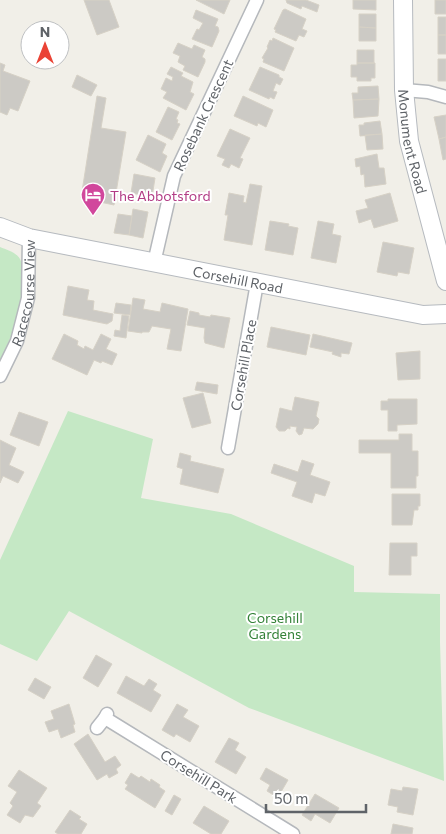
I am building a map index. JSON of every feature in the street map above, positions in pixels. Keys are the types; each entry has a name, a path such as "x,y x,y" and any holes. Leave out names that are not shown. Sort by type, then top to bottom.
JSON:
{"street":[{"name":"Rosebank Crescent","path":"154,263 174,176 257,0"},
{"name":"Monument Road","path":"403,0 404,90 409,141 442,249 446,281"},
{"path":"404,90 428,92 446,97"},
{"name":"Racecourse View","path":"0,228 29,238 28,298 18,341 0,376"},
{"name":"Corsehill Road","path":"29,238 423,315 446,314"},
{"name":"Corsehill Place","path":"228,448 257,283"},
{"name":"Corsehill Park","path":"103,720 293,834"}],"green space":[{"path":"0,247 16,255 21,261 23,290 17,321 0,361"},
{"name":"Corsehill Gardens","path":"68,411 153,439 141,498 231,514 354,566 354,592 440,594 444,781 249,708 69,611 37,661 0,644 0,560"}],"building":[{"path":"84,0 109,0 119,27 97,35"},
{"path":"196,0 230,0 224,14"},
{"path":"286,0 306,0 319,5 317,12 302,6 301,9 287,3"},
{"path":"353,0 376,0 376,10 353,9"},
{"path":"435,0 446,0 446,14 435,14"},
{"path":"285,9 306,19 302,29 307,31 304,37 299,35 296,41 275,32 276,30 274,29"},
{"path":"196,10 218,19 215,26 218,27 219,31 212,47 192,39 197,29 199,30 203,23 193,18"},
{"path":"359,14 376,14 376,28 359,27"},
{"path":"438,17 446,17 446,35 438,35"},
{"path":"359,27 376,28 376,41 359,41"},
{"path":"438,35 446,35 446,54 438,54"},
{"path":"273,38 294,48 284,71 263,62 264,59 262,58 270,40 272,41"},
{"path":"178,43 192,49 194,45 205,50 202,57 205,59 205,62 198,77 183,70 185,66 178,62 180,56 173,53"},
{"path":"357,50 374,50 374,63 357,63"},
{"path":"438,59 446,59 446,81 438,81"},
{"path":"0,63 5,65 3,71 30,81 18,111 10,108 7,115 0,112"},
{"path":"357,63 375,63 375,78 371,78 371,81 357,81 357,77 351,77 351,65 357,65"},
{"path":"171,67 183,73 181,76 193,82 190,92 194,94 186,110 163,98 167,92 161,89 166,78 172,81 173,77 167,74"},
{"path":"260,67 279,75 283,79 280,85 276,83 273,91 277,92 274,99 270,97 269,99 249,90"},
{"path":"77,75 97,85 91,96 72,87"},
{"path":"378,86 379,99 353,100 352,93 358,93 358,87"},
{"path":"97,96 106,98 101,128 126,132 114,205 81,198"},
{"path":"243,96 273,110 266,127 258,123 257,126 234,116"},
{"path":"379,99 378,116 354,118 353,100"},
{"path":"168,107 179,112 176,119 178,120 177,123 180,124 172,140 156,132"},
{"path":"446,115 446,137 439,139 434,117"},
{"path":"380,121 382,134 360,136 359,125"},
{"path":"230,129 250,138 240,158 243,159 239,168 231,164 229,168 222,165 225,159 217,156"},
{"path":"382,134 383,149 367,150 365,135"},
{"path":"148,135 166,144 162,153 167,156 160,172 136,160"},
{"path":"446,137 446,159 443,160 439,139"},
{"path":"377,154 379,168 384,168 386,184 365,187 364,174 361,175 360,166 356,167 355,159"},
{"path":"134,174 155,178 152,197 131,193"},
{"path":"250,184 262,186 252,245 224,240 228,215 225,215 229,193 244,196 243,202 246,203"},
{"path":"390,193 398,221 374,228 371,219 359,223 356,211 368,208 365,200"},
{"path":"133,209 148,212 143,238 129,235"},
{"path":"118,214 132,216 129,235 114,233"},
{"path":"270,221 289,224 288,226 298,228 293,255 265,250"},
{"path":"318,221 334,224 332,234 341,236 336,263 311,258"},
{"path":"383,242 414,248 409,274 398,272 397,276 377,272"},
{"path":"68,286 89,290 87,300 94,301 93,310 113,314 112,321 107,324 63,315"},
{"path":"133,298 145,300 143,309 160,312 162,303 188,309 181,351 167,349 171,329 152,326 149,332 128,331"},
{"path":"116,303 131,305 130,315 114,313"},
{"path":"190,311 210,317 211,315 230,318 224,348 205,343 205,328 187,325"},
{"path":"122,315 129,316 126,338 114,336 115,330 120,331"},
{"path":"271,327 310,335 306,355 267,347"},
{"path":"64,334 78,341 77,345 84,349 85,346 93,350 101,334 111,339 106,349 117,354 112,365 94,360 87,375 52,359"},
{"path":"313,334 352,343 349,354 341,353 341,357 332,354 333,352 310,347"},
{"path":"420,351 420,379 398,380 396,353"},
{"path":"197,382 218,385 217,394 195,390"},
{"path":"203,393 211,423 192,428 183,398"},
{"path":"295,397 319,402 316,416 319,419 318,424 313,429 304,428 302,434 299,435 296,431 297,427 290,426 290,429 279,431 276,427 280,408 292,411"},
{"path":"388,399 417,399 417,424 397,425 397,431 388,431 388,410 381,410 381,401 388,401"},
{"path":"19,412 48,422 39,446 10,435"},
{"path":"399,434 412,434 412,451 418,451 416,488 391,488 391,453 359,453 359,440 399,440"},
{"path":"0,440 16,448 9,465 24,472 18,483 3,476 0,483"},
{"path":"180,453 191,456 190,461 224,469 218,493 180,484 183,469 177,467"},
{"path":"302,460 314,464 310,475 330,482 325,496 315,493 312,503 292,496 297,482 271,473 274,464 298,472"},
{"path":"392,494 420,494 420,506 418,506 418,510 414,510 412,525 392,525"},
{"path":"390,543 417,543 417,556 411,556 411,575 389,575"},
{"path":"96,655 112,664 98,687 83,678"},
{"path":"126,676 144,686 149,679 157,684 153,690 161,695 151,712 117,693"},
{"path":"35,678 51,687 44,699 28,690"},
{"path":"69,704 75,724 73,725 75,732 61,738 58,729 49,732 45,722 54,719 51,711"},
{"path":"177,704 188,710 183,717 199,726 190,742 176,734 174,737 162,730"},
{"path":"88,734 105,762 115,756 121,765 116,769 118,773 109,778 107,774 97,780 74,744"},
{"path":"229,738 239,743 235,750 246,757 236,774 215,762"},
{"path":"266,768 288,780 281,792 278,790 275,796 267,791 270,785 260,779"},
{"path":"19,770 47,788 37,803 41,806 33,817 25,815 20,823 7,815 13,806 10,803 17,792 8,786"},
{"path":"131,773 139,778 141,776 150,782 151,779 165,791 155,808 125,789 128,785 125,783"},
{"path":"403,787 418,789 413,815 397,812 398,807 388,805 391,789 402,791"},
{"path":"315,794 339,808 330,823 315,814 311,821 302,815"},
{"path":"174,795 181,799 172,815 165,811"},
{"path":"204,806 229,821 221,834 211,834 193,823"},
{"path":"70,810 81,817 79,819 87,824 81,834 58,834 55,832"},
{"path":"393,824 413,828 412,834 391,834"}],"place":[{"name":"The Abbotsford","path":"93,216"}]}
